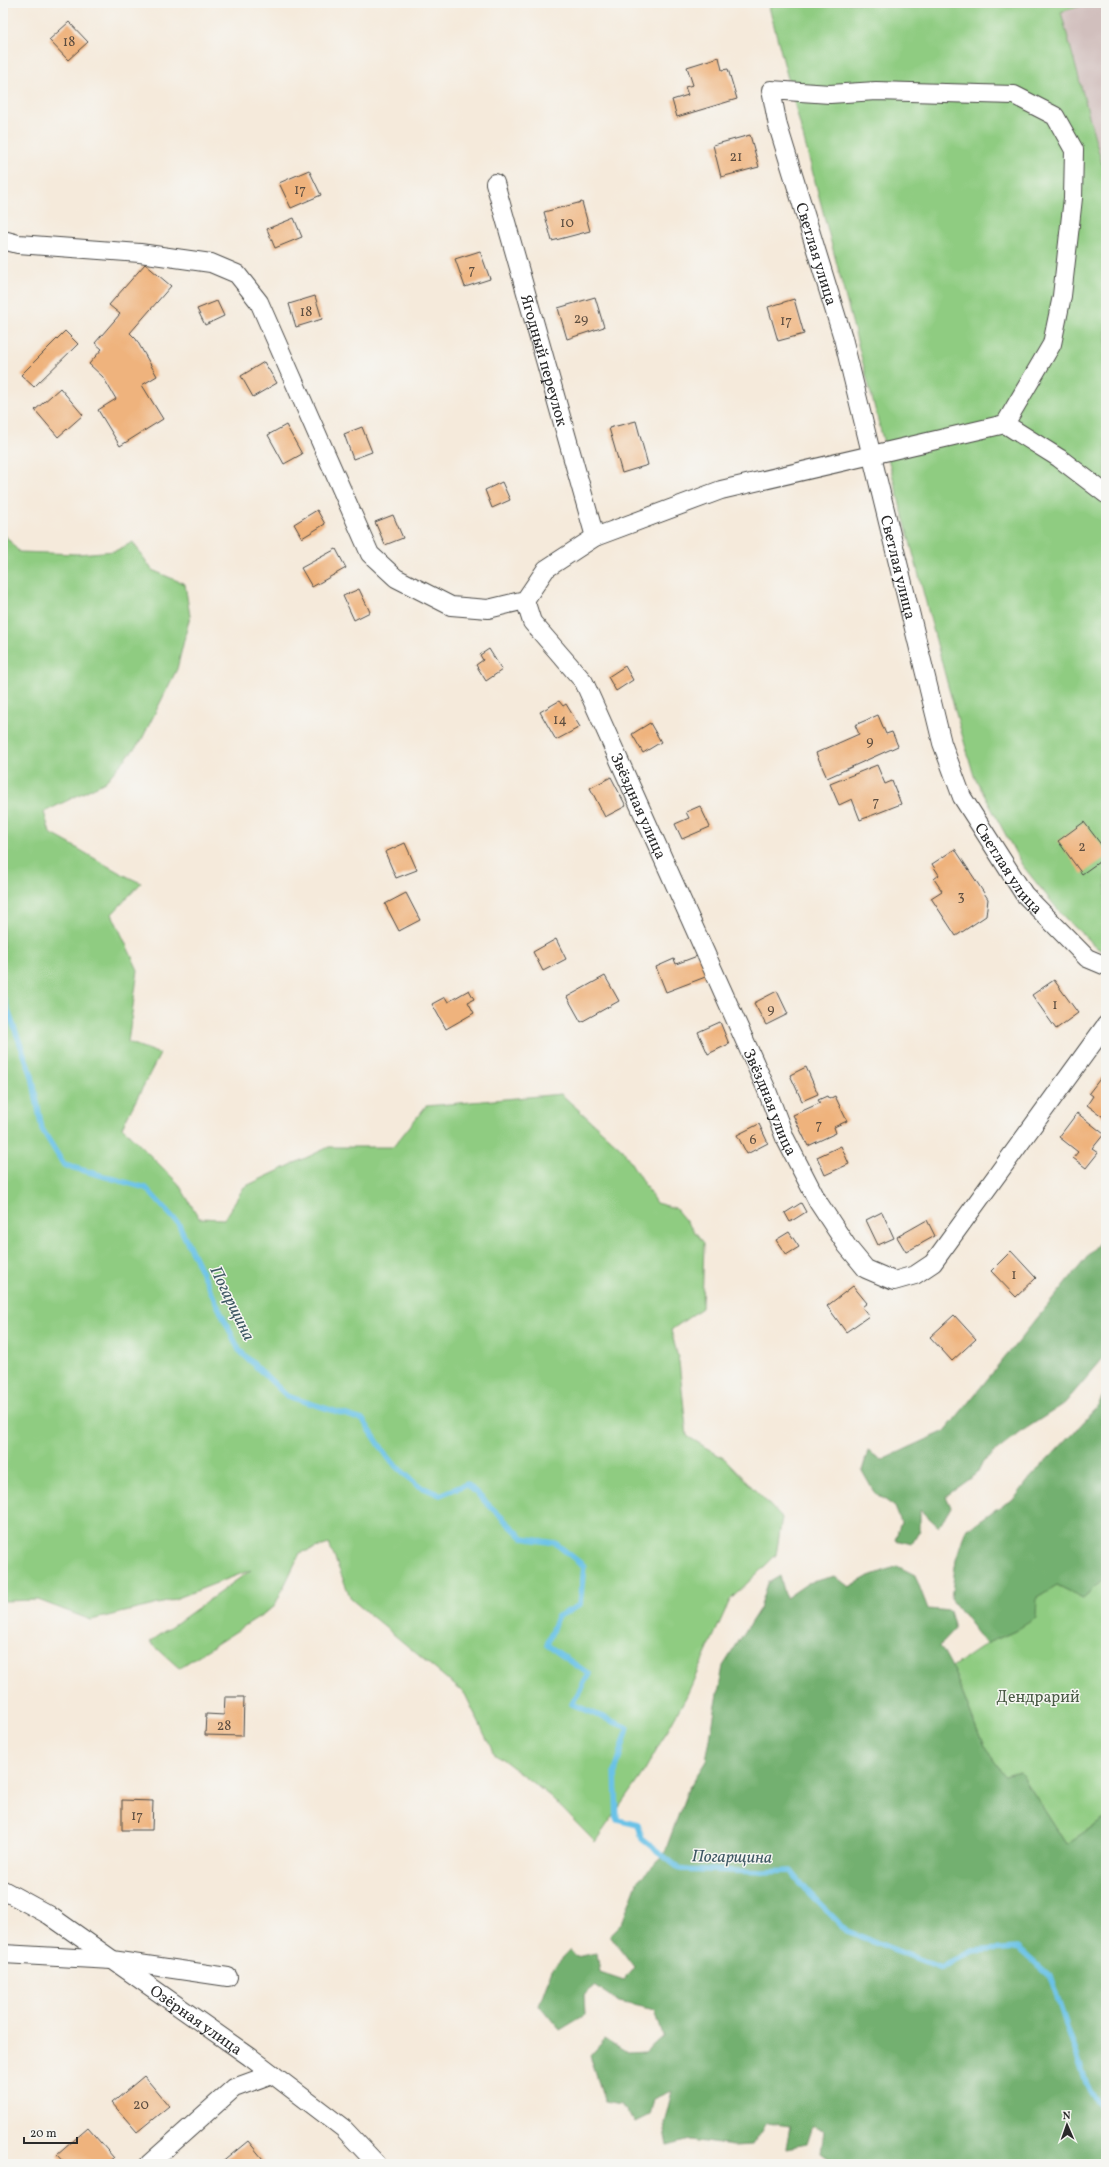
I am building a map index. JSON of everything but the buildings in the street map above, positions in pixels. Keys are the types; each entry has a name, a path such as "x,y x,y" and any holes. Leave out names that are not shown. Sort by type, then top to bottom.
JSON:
{"street":[{"name":"Светлая улица","path":"1005,424 1052,344 1062,296 1073,198 1074,150 1056,116 1014,95 876,91 830,94 771,90 778,126 843,338 942,743 962,797 1024,894 1087,958 1106,966"},
{"name":"Ягодный переулок","path":"495,183 595,537"},
{"path":"3,240 18,244 140,253 211,263 237,274 258,302 370,554 396,578 451,606 488,609 525,600 546,569 595,537 721,490 1005,424 1060,458 1106,494"},
{"name":"Звёздная улица","path":"525,600 532,622 584,682 766,1088 785,1138 818,1202 847,1246 866,1269 894,1281 915,1275 933,1263 1106,1025"},
{"name":"Озёрная улица","path":"3,1890 48,1915 272,2074 343,2128 378,2164"},
{"path":"3,1954 112,1960 228,1977"},
{"path":"149,2164 234,2088 272,2074"}],"shaded area":[{"path":"1089,3 1106,3 1106,179 1061,12"}],"green space":[{"path":"768,3 1089,3 1061,12 1106,179 1106,953 1097,948 1063,916 1022,865 974,776 948,686"},
{"path":"3,533 19,552 78,554 115,551 133,542 152,570 185,584 190,616 177,669 141,741 105,782 44,812 50,833 118,872 141,883 112,914 138,970 128,1042 160,1054 122,1127 178,1183 199,1218 224,1219 244,1187 329,1147 393,1147 426,1106 561,1094 623,1150 656,1203 675,1208 704,1243 702,1308 671,1330 679,1362 687,1436 725,1459 782,1518 776,1555 730,1600 686,1697 645,1770 595,1842 551,1797 493,1752 465,1694 351,1599 329,1544 300,1553 274,1607 179,1668 150,1642 251,1570 167,1602 91,1620 38,1600 3,1601"},
{"path":"1106,1234 1106,1355 1064,1404 1019,1433 983,1462 977,1474 946,1496 951,1507 939,1527 920,1510 920,1530 912,1544 895,1540 901,1522 895,1507 874,1492 862,1471 868,1451 882,1460 945,1431"},
{"path":"1106,1390 1106,1577 1083,1598 1057,1585 1037,1597 1036,1618 1015,1631 986,1644 951,1599 956,1559 965,1531 996,1509 1015,1498 1031,1477 1096,1409"},
{"path":"897,1566 915,1575 928,1609 950,1611 955,1629 940,1645 952,1667 983,1745 1005,1776 1020,1772 1066,1844 1106,1818 1106,2164 837,2164 821,2153 824,2131 813,2126 807,2144 786,2148 790,2126 767,2123 752,2145 733,2146 690,2140 668,2146 664,2124 672,2091 654,2099 650,2115 636,2122 621,2105 605,2102 590,2056 605,2039 627,2053 645,2052 663,2036 655,2010 619,2002 595,1986 584,1995 585,2015 560,2030 539,2005 552,1969 570,1950 576,1957 597,1953 600,1972 624,1980 634,1967 610,1935 622,1923 638,1880 663,1857 688,1789 706,1761 723,1666 760,1608 768,1583 780,1576 786,1598 808,1583 835,1576 849,1587 867,1577"},
{"name":"Дендрарий","path":"1106,1577 1106,1818 1066,1844 1020,1772 1005,1777 983,1745 952,1667 986,1644 1015,1631 1037,1597 1057,1585 1083,1598"}],"waterway":[{"name":"Погарщина","path":"3,997 32,1076 42,1129 64,1165 146,1188 178,1223 239,1350 287,1396 363,1420 389,1459 417,1485 440,1495 467,1484 523,1538 555,1543 584,1566 580,1605 557,1617 547,1645 589,1674 572,1704 628,1728 615,1772 617,1820 638,1825 642,1839 680,1869 763,1872 791,1871 810,1894 847,1931 941,1968 972,1951 1018,1948 1050,1977 1087,2085 1106,2115"}]}
